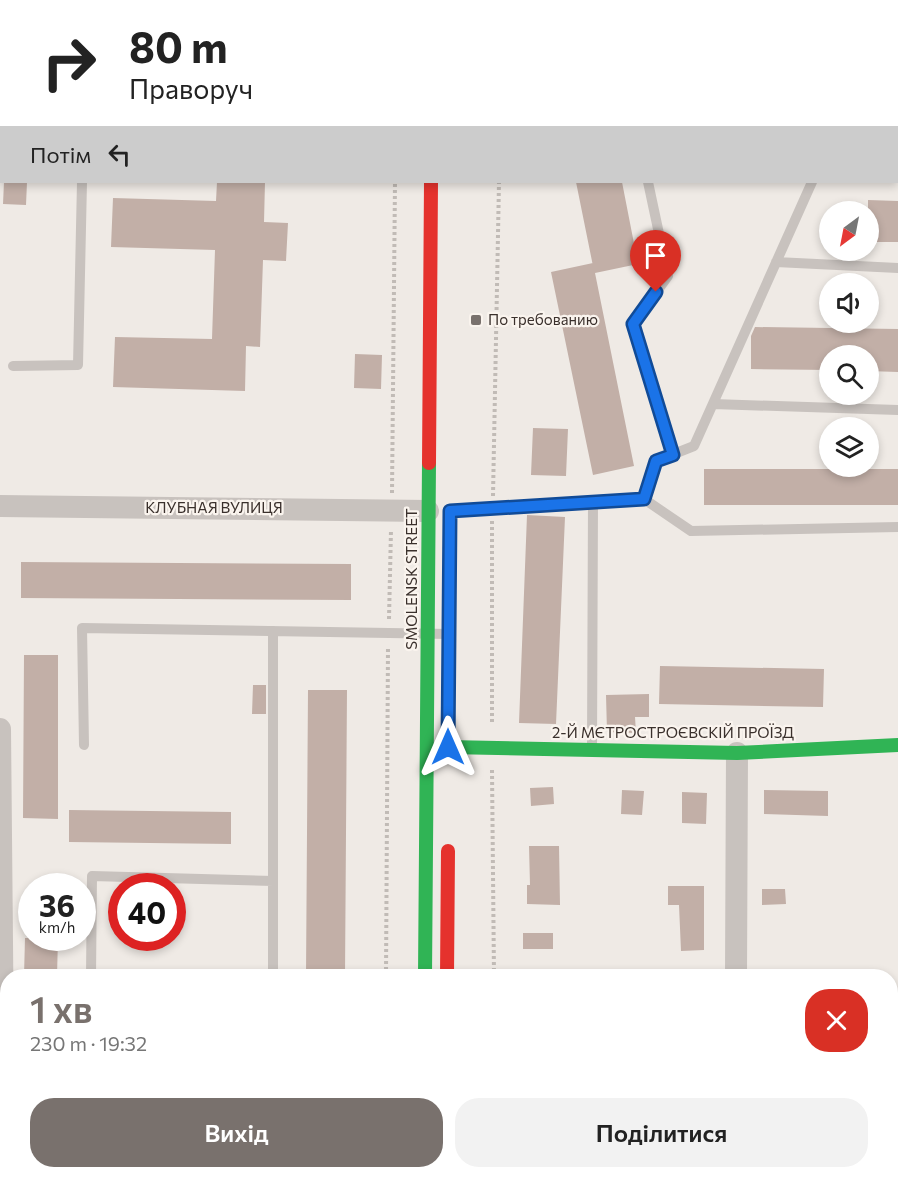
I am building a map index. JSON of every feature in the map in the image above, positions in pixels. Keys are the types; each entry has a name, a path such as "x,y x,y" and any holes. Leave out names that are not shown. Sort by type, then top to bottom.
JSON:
{"street":[{"name":"SMOLENSK STREET","path":"424,969 428,634 444,511 431,183"},
{"name":"КЛУБНАЯ ВУЛИЦЯ","path":"0,506 444,511"},
{"path":"0,729 1,969"},
{"name":"2-Й МЄТРОСТРОЄВСКІЙ ПРОЇЗД","path":"448,747 492,750 737,753 898,745"},
{"path":"736,969 737,753"},
{"path":"447,969 448,839"}],"lane":[{"path":"13,366 78,365 82,183"},
{"path":"648,183 668,276 633,324 673,455"},
{"path":"644,499 656,461 694,446 812,183"},
{"path":"776,262 898,268"},
{"path":"712,404 898,410"},
{"path":"444,511 644,499 691,531 898,527"},
{"path":"592,751 593,502"},
{"path":"84,745 82,628 449,634"},
{"path":"273,631 273,969"},
{"path":"91,969 92,876 273,881"}],"path":[{"path":"386,969 388,633 392,510 395,183"},
{"path":"494,969 492,509 499,183"}],"building":[{"path":"4,183 27,183 26,205 3,204"},
{"path":"217,183 265,183 264,222 288,223 286,261 263,260 260,347 246,346 245,391 113,387 115,337 212,339 215,250 111,247 113,198 216,201"},
{"path":"576,183 622,183 638,264 595,273 634,466 593,475 551,272 592,263"},
{"path":"868,200 898,201 898,242 879,242 879,201"},
{"path":"755,327 819,328 819,333 879,333 879,329 898,329 898,372 879,371 879,345 819,345 819,370 751,369 751,336"},
{"path":"355,354 382,355 381,389 354,388"},
{"path":"533,428 568,429 566,476 531,475"},
{"path":"704,469 819,469 819,477 879,477 879,469 898,469 898,505 704,505"},
{"path":"527,515 565,517 556,724 519,723"},
{"path":"21,562 351,564 351,600 21,598"},
{"path":"24,655 58,655 58,819 23,818"},
{"path":"660,666 824,669 823,707 659,704"},
{"path":"253,685 266,685 266,714 252,714"},
{"path":"308,690 347,690 345,969 306,969"},
{"path":"649,694 649,717 635,717 636,733 607,732 606,695"},
{"path":"553,787 554,804 531,806 530,788"},
{"path":"622,790 644,791 642,815 621,814"},
{"path":"764,790 828,791 828,816 764,814"},
{"path":"682,792 707,793 706,824 682,823"},
{"path":"69,810 231,812 231,844 69,842"},
{"path":"529,846 559,846 560,905 527,904 527,885 530,885"},
{"path":"668,886 704,886 704,950 681,951 679,905 668,905"},
{"path":"762,889 785,889 786,904 762,905"},
{"path":"523,933 553,933 553,949 523,949"},
{"path":"25,951 58,951 57,969 24,969"}],"traffic: fast":[{"path":"425,969 429,463"},
{"path":"448,747 737,753 898,745"}],"traffic: jam":[{"path":"429,463 431,183"},
{"path":"447,969 448,851"}],"place":[{"name":"По требованию","path":"476,320"}],"route":[{"path":"448,747 450,511 644,499 656,461 673,455 633,324 656,292"}]}
